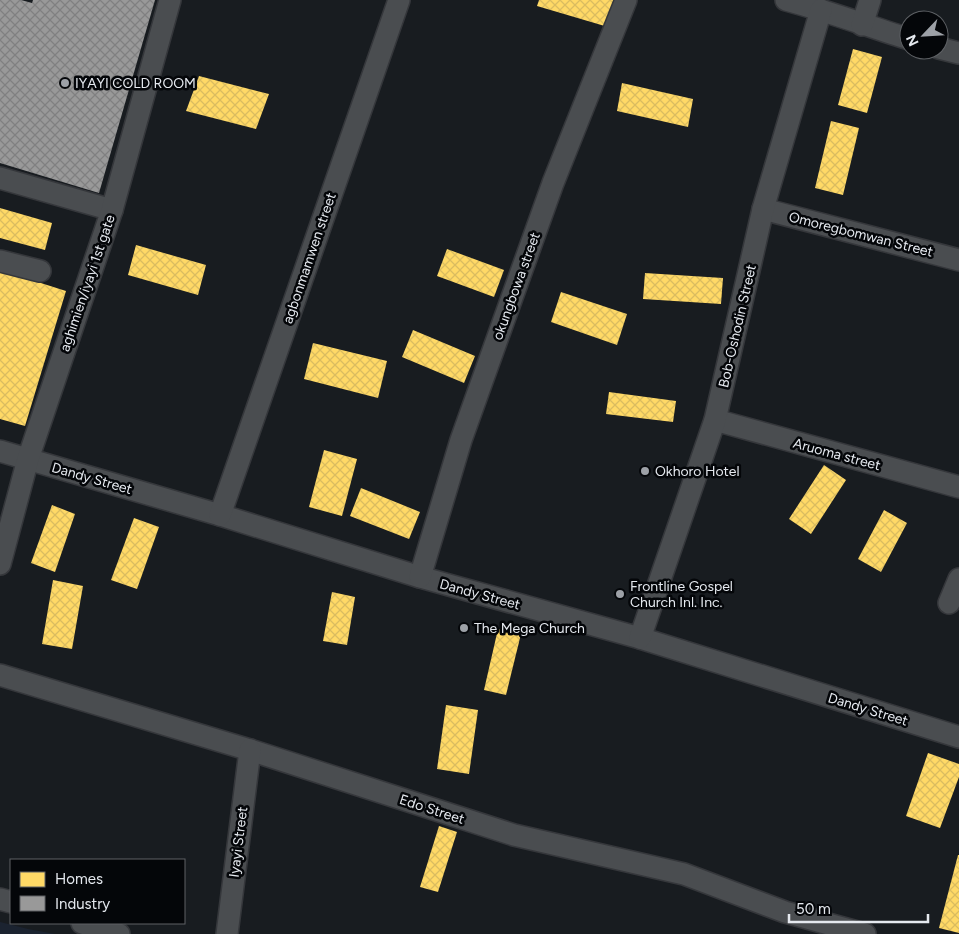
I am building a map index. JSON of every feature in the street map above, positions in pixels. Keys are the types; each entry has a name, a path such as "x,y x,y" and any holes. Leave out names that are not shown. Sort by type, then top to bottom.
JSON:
{"street":[{"name":"aghimien/iyayi 1st gate","path":"0,564 28,459 112,210 170,0"},
{"name":"agbonmamwen street","path":"220,515 399,0"},
{"name":"okungbowa street","path":"420,577 464,431 553,183 626,0"},
{"path":"786,0 899,36"},
{"path":"862,25 870,0"},
{"name":"Bob-Oshodin Street","path":"640,638 715,420 763,209 821,10"},
{"path":"0,178 112,210"},
{"name":"Omoregbomwan Street","path":"763,209 959,260"},
{"path":"0,261 40,271"},
{"name":"Aruoma street","path":"715,420 959,487"},
{"name":"Dandy Street","path":"0,451 220,515 420,577 640,638 959,737"},
{"path":"948,603 959,579"},
{"name":"Edo Street","path":"0,675 250,750 514,835 684,874 785,912 865,934"},
{"name":"Iyayi Street","path":"226,934 250,750"}],"shaded area":[{"path":"0,922 28,929 55,934 0,934"}],"building: Homes":[{"path":"539,0 615,0 608,27 537,6"},
{"path":"853,49 882,57 867,113 838,105"},
{"path":"199,76 269,94 256,129 186,111"},
{"path":"622,83 693,99 688,127 617,111"},
{"path":"831,121 859,128 843,195 815,188"},
{"path":"0,208 52,223 45,250 0,238"},
{"path":"136,245 206,265 198,295 128,275"},
{"path":"447,249 504,270 494,297 437,276"},
{"path":"0,270 66,291 25,426 0,419"},
{"path":"645,273 723,278 721,304 643,299"},
{"path":"561,292 627,314 617,345 551,322"},
{"path":"413,330 475,356 464,383 402,357"},
{"path":"313,343 387,361 378,398 304,379"},
{"path":"609,392 676,401 673,422 606,414"},
{"path":"324,450 357,459 342,516 309,507"},
{"path":"824,465 846,480 811,534 789,519"},
{"path":"361,488 420,512 409,539 350,516"},
{"path":"52,505 75,514 55,572 31,563"},
{"path":"884,510 907,523 881,572 858,559"},
{"path":"134,518 159,527 137,589 111,580"},
{"path":"53,580 83,586 72,649 42,644"},
{"path":"332,592 355,597 347,645 323,641"},
{"path":"498,629 521,634 506,695 484,690"},
{"path":"446,705 478,710 469,774 437,769"},
{"path":"928,753 959,764 959,777 940,828 906,816"},
{"path":"439,826 457,832 438,892 420,887"},
{"path":"959,855 959,933 939,928"}],"building: Industry":[{"name":"IYAYI COLD ROOM","path":"0,0 21,0 32,3 33,0 155,0 99,193 0,163"}],"place":[{"name":"IYAYI COLD ROOM","path":"65,83"},
{"name":"Okhoro Hotel","path":"645,471"},
{"name":"Frontline Gospel Church Inl. Inc.","path":"620,594"},
{"name":"The Mega Church","path":"464,628"}]}
